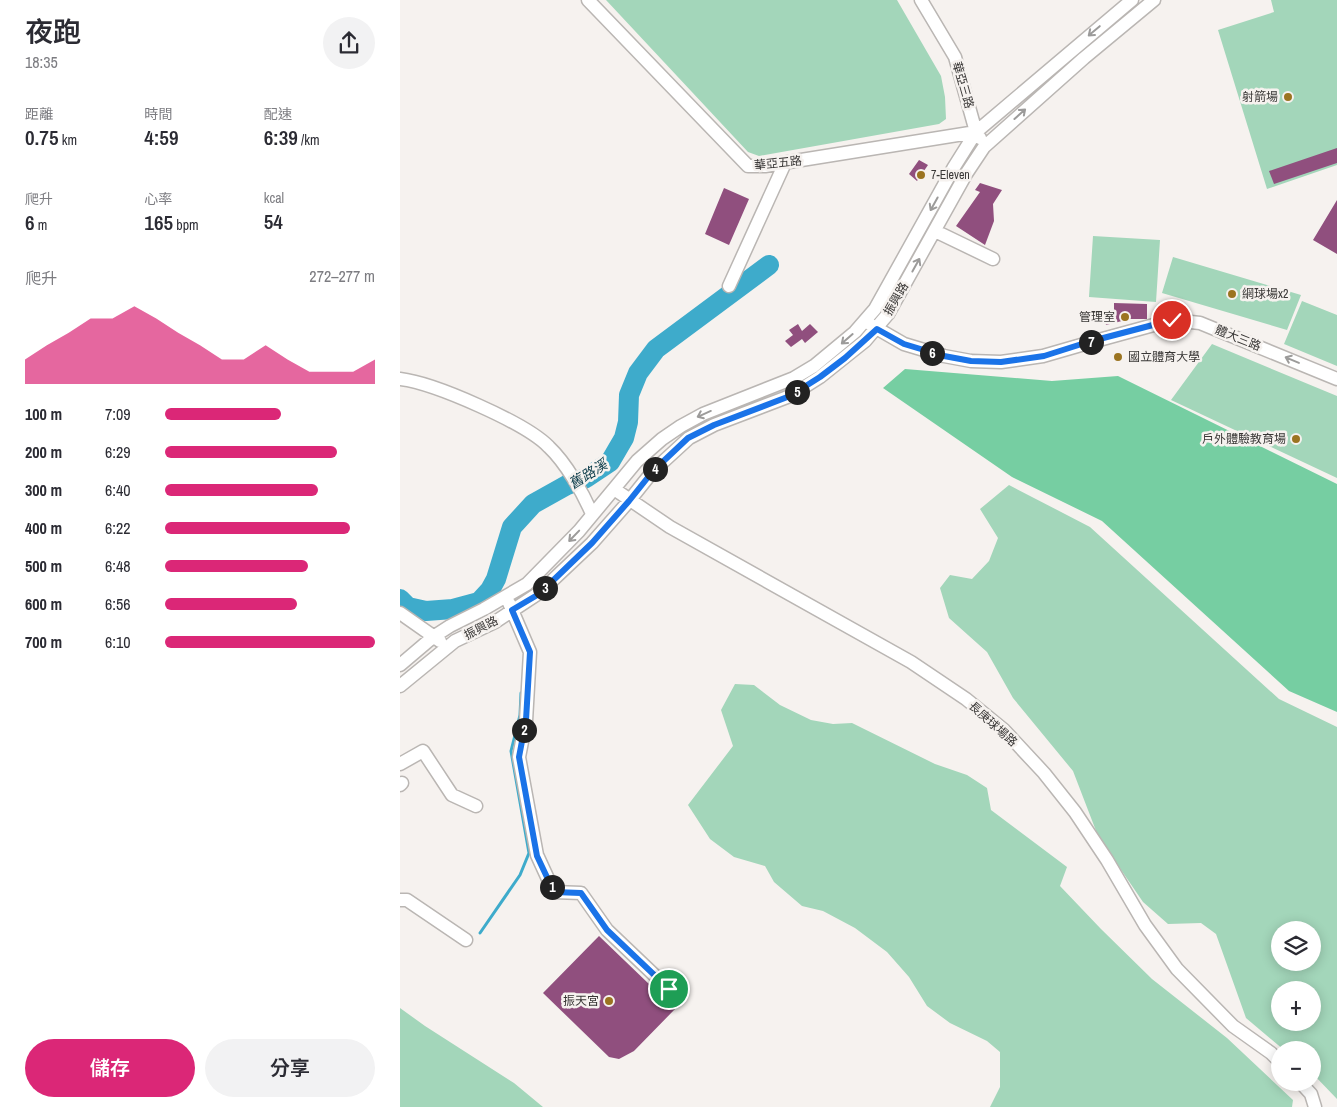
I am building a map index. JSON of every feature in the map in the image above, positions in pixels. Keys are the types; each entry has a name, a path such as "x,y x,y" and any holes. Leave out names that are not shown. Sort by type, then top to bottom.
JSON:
{"street":[{"name":"華亞五路","path":"588,0 748,166 765,166 976,132"},
{"name":"華亞三路","path":"922,0 955,57 976,132 984,147"},
{"name":"振興路","path":"400,666 433,637 450,626 527,584 579,532 637,462 662,439 703,414 794,378 814,366 834,350 875,310 954,167 976,132 1132,0"},
{"name":"振興路","path":"400,686 455,641 495,622 539,594 592,543 653,471 688,438 714,425 790,396 839,363 877,329 888,314 966,174 984,147 1084,58 1154,0"},
{"path":"729,286 785,163"},
{"path":"935,231 993,259"},
{"name":"體大三路","path":"865,320 904,344 944,356 971,361 1001,362 1044,356 1088,342 1172,320 1200,323 1337,379"},
{"path":"400,379 414,381 470,402 524,428 549,446 582,492 592,514"},
{"name":"長庚球場路","path":"614,489 629,501 670,527 911,662 966,699 1004,730 1044,773 1075,812 1107,860 1144,925 1177,969 1233,1026 1271,1054"},
{"path":"506,596 530,652 526,720 519,757 537,856 554,892 581,893 607,930 669,989"},
{"path":"400,613 448,646"},
{"path":"400,764 423,751 452,795 476,806"},
{"path":"400,900 407,900 466,940"},
{"path":"1308,1091 1315,1107"}],"green space":[{"path":"606,0 897,0 941,76 945,97 946,119 939,124 759,156 748,152"},
{"name":"射箭場","path":"1271,0 1337,0 1337,165 1267,189 1218,30 1274,12"},
{"path":"1093,236 1160,240 1156,302 1089,297"},
{"name":"網球場x2","path":"1173,257 1301,295 1287,330 1162,293"},
{"path":"1302,301 1337,315 1337,366 1284,344"},
{"name":"戶外體驗教育場","path":"1212,344 1337,396 1337,478 1171,400"},
{"path":"905,369 1052,381 1118,376 1337,484 1337,712 1289,691 1102,521 1012,477 883,388"},
{"path":"1009,485 1090,527 1279,699 1337,727 1337,1099 1321,1082 1321,1041 1273,1041 1246,1018 1216,934 1201,923 1168,924 1143,902 1098,836 1073,771 1013,698 987,652 949,618 940,588 950,575 972,579 989,561 998,538 980,509"},
{"path":"735,684 754,685 780,705 811,720 833,724 852,723 935,764 967,775 987,788 991,810 1067,867 1060,886 1101,929 1152,979 1227,1038 1271,1079 1271,1091 1283,1091 1293,1100 1292,1107 990,1107 1000,1087 1000,1052 987,1041 950,1023 927,1006 909,977 887,952 855,928 823,911 802,906 774,882 765,866 734,857 710,839 688,805 733,746 721,710"},
{"path":"400,1008 514,1083 543,1107 400,1107"}],"building":[{"path":"1337,148 1337,163 1274,184 1269,171"},
{"path":"919,160 928,165 917,181 909,174"},
{"path":"980,183 1002,190 993,204 994,221 985,245 956,226 980,192 975,190"},
{"path":"724,188 749,199 729,245 705,234"},
{"path":"1337,200 1337,254 1313,240"},
{"name":"管理室","path":"1114,303 1147,304 1147,319 1130,319 1106,325 1103,314 1114,311"},
{"path":"798,324 802,331 810,324 818,332 805,343 802,339 791,347 785,341 793,335 789,330"},
{"name":"振天宮","path":"599,936 675,1009 634,1051 619,1059 609,1057 543,993"}],"waterway":[{"name":"舊路溪","path":"400,599 408,607 426,611 453,609 479,602 490,590 496,579 512,527 533,504 567,485 586,478 610,462 624,438 628,422 629,395 638,373 656,349 769,265"},
{"path":"480,933 520,875 529,853 511,751 520,715 521,693"}],"place":[{"name":"射箭場","path":"1288,97"},
{"name":"7-Eleven","path":"921,175"},
{"name":"網球場x2","path":"1232,294"},
{"name":"管理室","path":"1125,317"},
{"name":"國立體育大學","path":"1118,357"},
{"name":"戶外體驗教育場","path":"1296,439"},
{"name":"振天宮","path":"609,1001"}],"route":[{"path":"669,989 607,930 581,893 554,892 537,856 519,757 526,720 530,652 512,610 539,594 592,543 653,471 688,438 714,425 790,396 845,358 877,329 904,344 944,356 971,361 1001,362 1044,356 1088,342 1172,320"}]}
